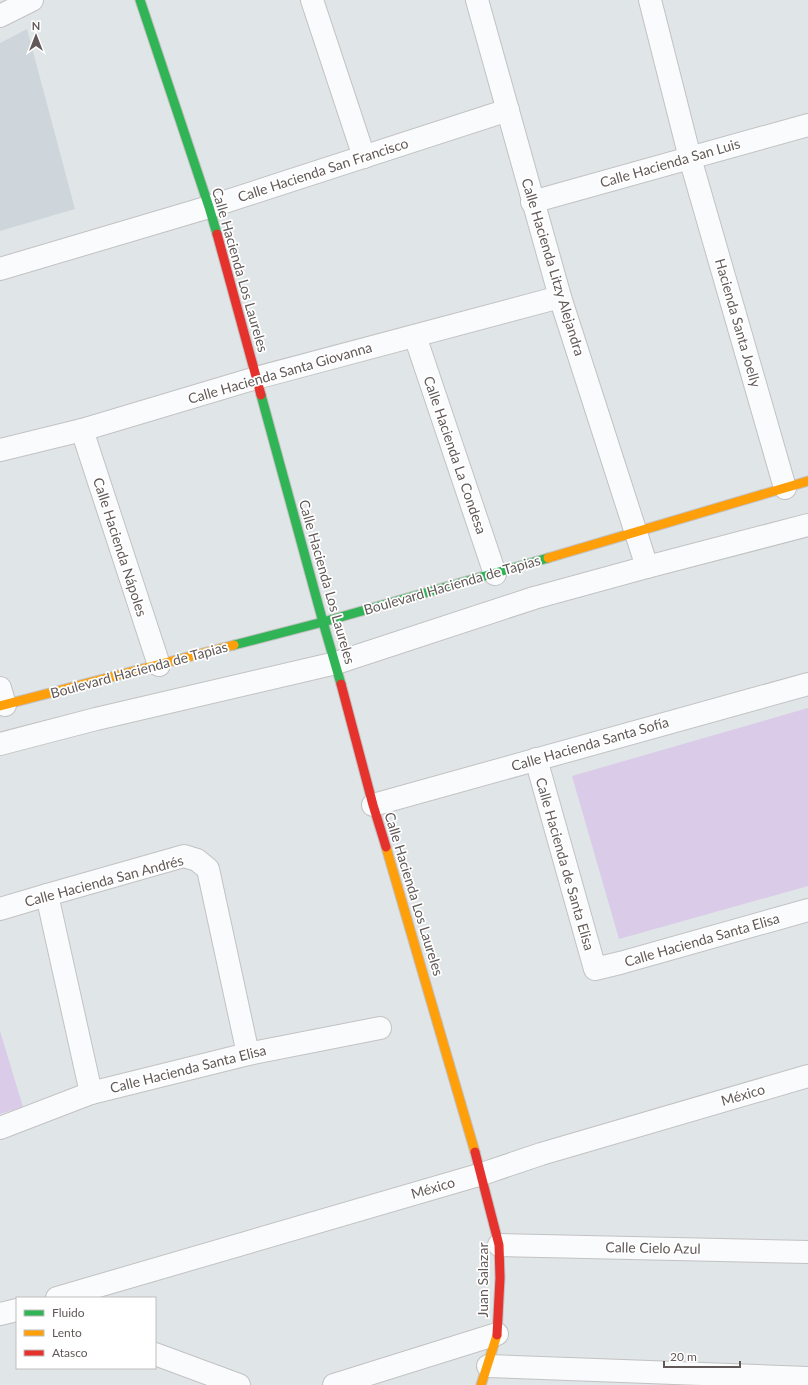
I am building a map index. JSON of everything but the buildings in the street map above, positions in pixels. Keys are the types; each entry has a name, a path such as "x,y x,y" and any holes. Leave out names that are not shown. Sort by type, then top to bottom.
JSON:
{"street":[{"path":"0,16 32,0"},
{"name":"Calle Hacienda Los Laureles","path":"140,0 209,207 323,622 336,663 373,805 482,1174"},
{"path":"312,0 364,157"},
{"name":"Calle Hacienda Litzy Alejandra","path":"477,0 532,202 560,297 647,567"},
{"name":"Hacienda Santa Joelly","path":"650,0 690,158 785,488"},
{"name":"Calle Hacienda San Francisco","path":"0,269 209,207 508,110"},
{"name":"Calle Hacienda San Luis","path":"532,202 808,125"},
{"name":"Calle Hacienda Santa Giovanna","path":"0,450 82,430 256,378 560,297"},
{"name":"Calle Hacienda La Condesa","path":"415,336 495,574"},
{"name":"Calle Hacienda Nápoles","path":"82,430 159,665"},
{"name":"Boulevard Hacienda de Tapias","path":"2,700 159,665 323,622 495,574 808,481"},
{"path":"0,744 336,663 534,598 808,525"},
{"name":"Calle Hacienda Santa Sofía","path":"373,805 808,684"},
{"name":"Calle Hacienda de Santa Elisa","path":"536,759 595,969"},
{"name":"Calle Hacienda San Andrés","path":"0,909 184,856 197,860 208,870 248,1054"},
{"path":"47,895 91,1093"},
{"name":"Calle Hacienda Santa Elisa","path":"595,969 808,910"},
{"name":"Calle Hacienda Santa Elisa","path":"0,1128 91,1093 248,1054 380,1028"},
{"name":"México","path":"60,1297 482,1174 541,1154 808,1076"},
{"name":"Juan Salazar","path":"482,1174 499,1245 500,1278 497,1334 484,1376"},
{"name":"Calle Cielo Azul","path":"499,1245 808,1252"},
{"path":"0,1314 16,1310"},
{"path":"334,1385 497,1334"},
{"path":"156,1354 239,1385"},
{"path":"484,1376 808,1378"}],"shaded area":[{"path":"27,29 75,209 0,231 0,43"},
{"path":"808,708 808,886 619,939 572,776"},
{"path":"0,1031 23,1107 0,1114"}],"traffic: fast":[{"path":"140,0 217,234"},
{"path":"261,395 341,684"},
{"path":"234,645 323,622 548,558"}],"traffic: slow":[{"path":"548,558 808,481"},
{"path":"0,706 234,645"},
{"path":"386,847 475,1152"},
{"path":"481,1385 497,1335"}],"traffic: jam":[{"path":"217,234 261,395"},
{"path":"341,684 373,805 386,847"},
{"path":"475,1152 499,1245 500,1278 497,1335"}]}
